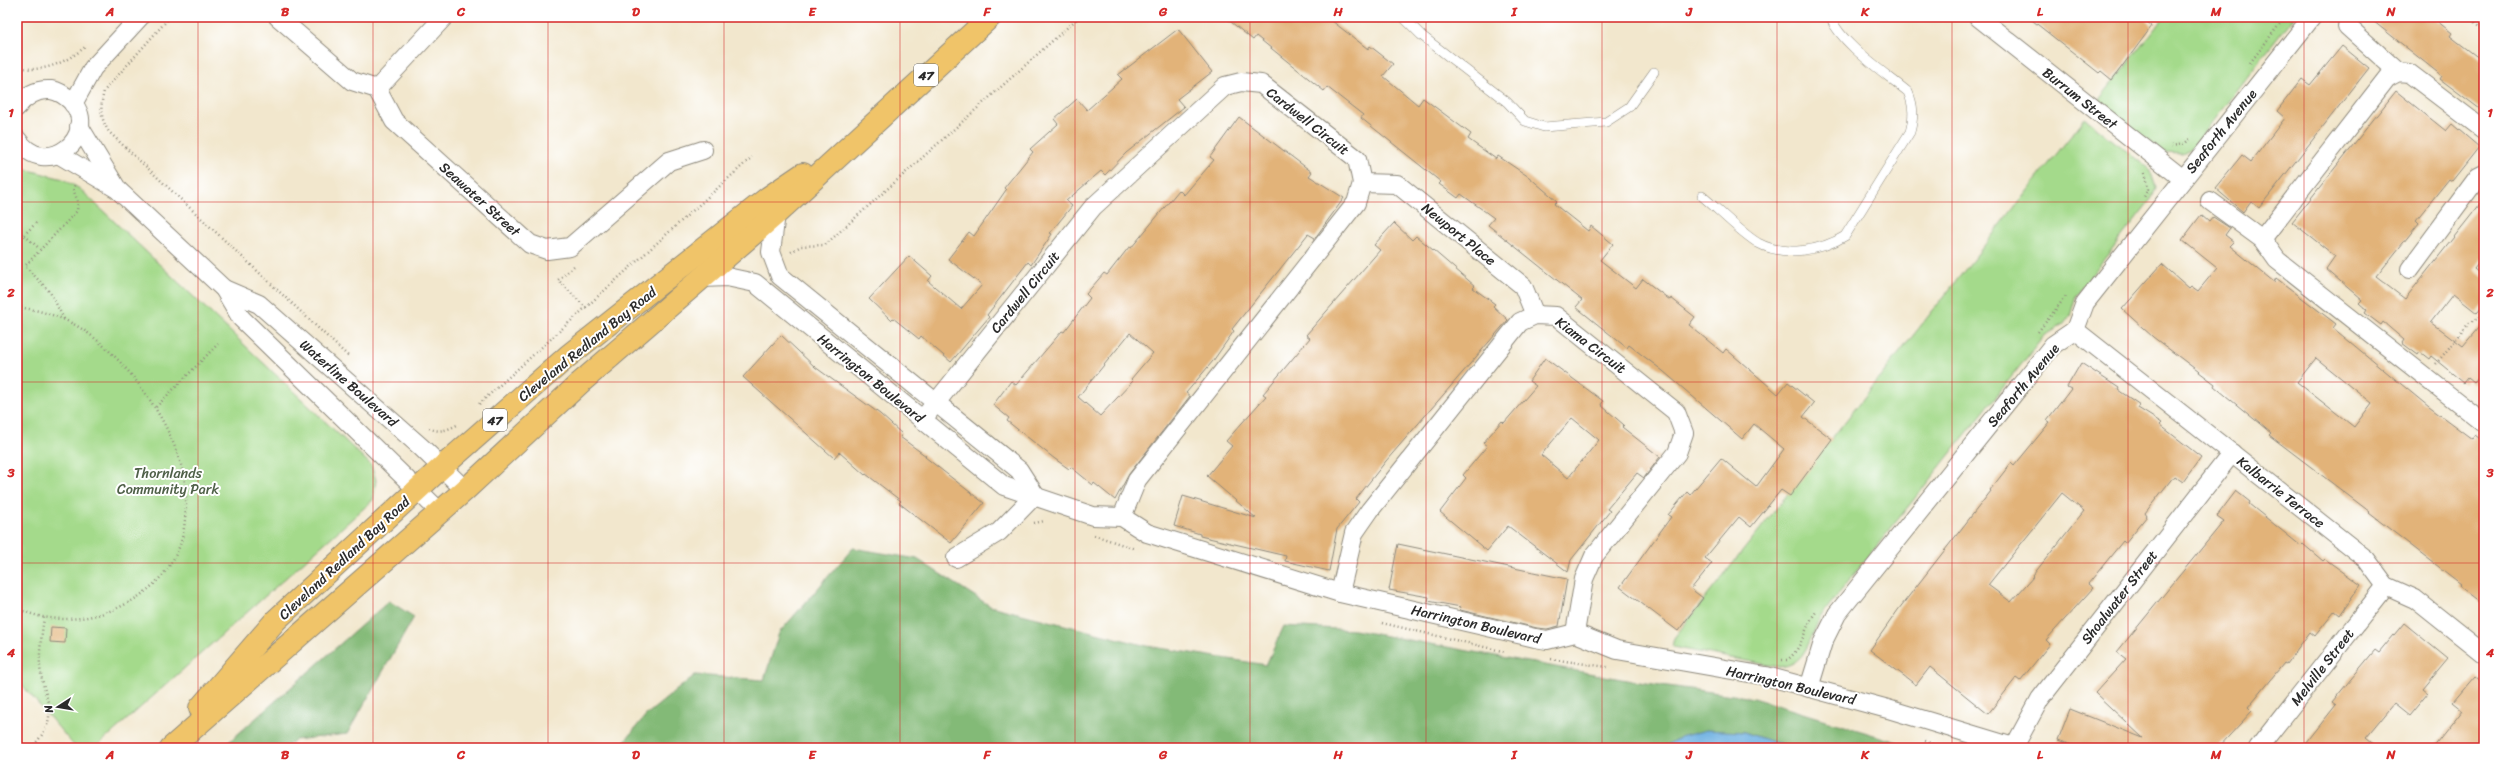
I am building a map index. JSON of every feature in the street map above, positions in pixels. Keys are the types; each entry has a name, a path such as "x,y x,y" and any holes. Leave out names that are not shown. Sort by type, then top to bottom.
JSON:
{"highway":[{"name":"Cleveland Redland Bay Road","path":"171,748 465,490 580,383 776,214 990,17"},
{"name":"Cleveland Redland Bay Road","path":"165,748 276,620 442,467 574,352 769,197 862,134"}],"street":[{"path":"21,97 44,90 53,91 61,93 73,104 94,68 140,17"},
{"path":"278,17 352,80 377,89 444,17"},
{"name":"Burrum Street","path":"1978,17 2182,179"},
{"name":"Seaforth Avenue","path":"1809,688 1823,642 1837,614 2053,345 2075,330 2085,303 2312,17"},
{"path":"2347,26 2398,72"},
{"path":"53,91 94,68"},
{"path":"2262,239 2387,78 2398,72 2409,73 2484,130"},
{"name":"Cardwell Circuit","path":"922,420 1093,207 1225,86 1241,82 1261,84 1357,159 1362,183 1356,202 1137,480 1122,517"},
{"name":"Seawater Street","path":"377,89 394,122 530,244 547,250 570,247"},
{"name":"Waterline Boulevard","path":"73,104 77,110 79,126 117,189"},
{"path":"17,139 29,152 38,156 58,154 73,143 79,126"},
{"path":"570,247 669,161 703,150"},
{"name":"Waterline Boulevard","path":"58,154 117,189 224,289 241,318 440,512"},
{"path":"2410,269 2478,177 2484,174"},
{"name":"Newport Place","path":"1362,183 1397,184 1523,286 1535,315"},
{"path":"2210,201 2262,239 2276,260 2484,423"},
{"name":"Harrington Boulevard","path":"776,214 771,252 780,276 1019,470 1035,495"},
{"name":"Harrington Boulevard","path":"702,278 727,277 754,283 1004,486 1035,495 1093,516 1122,517 1147,533 1340,593 1535,638 1547,640 1575,633 1617,650 1766,676 2015,747"},
{"name":"Waterline Boulevard","path":"224,289 259,304 442,467 465,490"},
{"path":"1340,593 1354,534 1370,510 1520,322 1535,315"},
{"name":"Kiama Circuit","path":"1535,315 1556,316 1676,412 1684,433 1677,453 1594,556 1584,579 1575,633"},
{"name":"Kalbarrie Terrace","path":"2075,330 2366,560 2386,586 2415,599 2484,654"},
{"name":"Shoalwater Street","path":"2015,747 2040,700 2232,453"},
{"path":"956,558 999,532 1035,495"},
{"name":"Melville Street","path":"2258,748 2386,586"}],"lane":[{"path":"1403,17 1421,35 1507,102 1525,121 1544,127 1606,122 1629,107 1654,72"},
{"path":"1702,196 1758,243 1780,251 1825,246 1845,236 1910,132 1913,120 1912,102 1908,92 1844,38 1835,28 1830,17"}],"path":[{"path":"170,17 104,91 101,105 101,119 109,132 352,359"},
{"path":"776,264 801,246 825,245 1079,17"},
{"path":"2246,67 2285,17"},
{"path":"2468,17 2484,29"},
{"path":"17,66 28,71 48,68 86,46"},
{"path":"2140,202 2148,189 2145,174 2140,168 2160,140 2168,146 2177,146 2192,137"},
{"path":"474,410 752,158"},
{"path":"64,319 50,292 25,266 77,211 78,202 73,189 77,182"},
{"path":"24,235 38,221"},
{"path":"17,234 24,235 40,249"},
{"path":"570,247 580,261 558,280 586,308"},
{"path":"2033,338 2072,289"},
{"path":"17,307 45,312 64,319 99,342 121,361 156,407 172,441 182,471 187,502 180,545 154,585 130,603 102,614 74,618 44,617 17,610"},
{"path":"2425,377 2469,323 2484,315"},
{"path":"156,407 218,344"},
{"path":"422,424 435,430 446,430 462,420"},
{"path":"1766,676 1772,658 1787,660 1795,654 1803,634 1819,609"},
{"path":"31,748 46,731 50,712 48,695 40,668 40,646 44,617"}],"green space":[{"path":"2164,17 2294,17 2191,149 2183,153 2162,152 2098,101"},
{"path":"2085,118 2150,170 2156,188 2152,198 2076,295 2070,316 2063,325 2044,336 1821,616 1806,649 1796,661 1779,667 1672,647 1674,638"},
{"name":"Thornlands Community Park","path":"17,167 63,179 80,189 371,465 376,480 373,500 95,748 76,748 17,679"},
{"path":"853,548 917,559 990,606 1147,646 1266,665 1284,626 1354,630 1632,681 1754,698 1916,748 1790,748 1744,732 1680,737 1662,748 619,748 646,715 695,675 764,680 779,633"},
{"path":"389,601 414,617 347,734 295,740 285,748 222,748"}],"water":[{"path":"1706,730 1744,732 1790,748 1662,748 1680,737"}],"building":[{"path":"1225,17 1327,17 1368,49 1370,46 1393,64 1383,76 1418,105 1423,98 1471,134 1468,139 1496,159 1498,156 1529,177 1557,201 1554,204 1588,231 1591,226 1613,244 1600,260 1636,288 1643,279 1670,300 1671,298 1695,317 1689,325 1723,353 1726,349 1778,394 1788,382 1814,403 1803,417 1832,439 1790,496 1781,490 1751,527 1739,517 1705,558 1712,563 1691,589 1703,598 1678,631 1620,587 1671,517 1668,515 1687,492 1690,495 1721,458 1756,487 1784,449 1754,424 1742,439 1663,371 1629,345 1627,348 1576,307 1582,300 1488,225 1494,218 1461,194 1458,198 1439,184 1441,182 1361,118 1363,115 1327,87 1324,91 1256,36 1253,40"},
{"path":"2028,17 2141,17 2152,26 2112,80 2101,71 2099,73"},
{"path":"2368,17 2432,17 2452,33 2450,36 2484,62 2484,112 2440,79 2442,76"},
{"path":"1178,29 1212,72 1177,99 1184,107 1126,153 1105,175 1101,171 1066,201 1072,206 1050,233 1052,234 1031,265 1028,262 987,315 989,317 951,362 921,336 919,339 893,318 891,320 869,299 909,256 932,276 928,281 961,309 982,285 948,259 969,232 974,236 1006,190 1004,188 1033,152 1030,149 1058,124 1054,119 1077,99 1087,110 1122,79 1118,75"},
{"path":"2342,46 2369,68 2259,208 2251,201 2243,212 2215,188 2242,155 2251,162 2285,118 2277,111 2297,85 2302,79 2310,85"},
{"path":"2396,91 2446,131 2452,124 2479,147 2452,181 2449,179 2416,220 2419,223 2376,277 2405,299 2484,199 2484,256 2474,269 2484,277 2484,305 2477,313 2453,294 2431,322 2463,346 2484,321 2484,371 2474,383 2468,378 2464,383 2431,356 2429,359 2420,352 2418,355 2402,343 2404,340 2383,322 2381,325 2365,313 2367,310 2359,303 2362,300 2326,269 2335,256 2292,222"},
{"path":"1239,117 1312,172 1309,176 1344,198 1315,238 1308,234 1232,329 1234,331 1213,361 1186,393 1190,396 1129,474 1115,500 1094,483 1093,485 1071,467 1069,469 1055,459 1007,421 1009,418 993,405 1011,381 1016,385 1062,331 1064,332 1090,298 1086,294 1104,273 1107,275 1129,247 1131,248 1179,190 1184,195 1214,160 1210,157","holes":["1130,333 1153,353 1131,379 1133,381 1100,416 1078,397"]},
{"path":"2201,215 2209,222 2213,217 2230,228 2225,235 2234,242 2230,246 2274,282 2276,278 2336,324 2333,328 2429,407 2472,439 2475,435 2484,442 2484,605 2459,586 2461,584 2369,513 2370,512 2269,435 2271,433 2214,386 2215,384 2153,337 2122,309 2162,264 2189,288 2191,286 2198,291 2217,268 2182,240","holes":["2316,358 2372,403 2354,427 2297,382"]},
{"path":"1394,223 1412,240 1416,236 1433,250 1475,286 1473,288 1495,304 1493,306 1508,320 1386,461 1356,499 1359,502 1337,529 1329,571 1285,561 1286,556 1200,536 1200,534 1174,526 1183,496 1256,518 1207,476 1232,446 1226,441 1266,396 1263,394 1310,338 1306,335 1380,250 1374,245"},
{"path":"781,335 815,367 880,414 902,434 900,437 984,503 951,543 899,503 901,501 866,474 865,475 839,452 834,458 743,377"},
{"path":"1545,358 1603,401 1601,405 1624,425 1622,427 1660,457 1644,478 1637,473 1607,509 1610,511 1571,560 1568,572 1508,526 1487,551 1440,512 1466,478 1463,475 1487,446 1483,443 1502,421 1504,423 1536,386 1529,381","holes":["1572,418 1599,440 1568,478 1541,455"]},
{"path":"2081,363 2119,388 2118,390 2140,405 2138,408 2162,423 2160,425 2201,457 2183,482 2174,476 2145,513 2147,516 2125,543 2123,541 2088,584 2093,588 2046,640 2050,644 2020,681 2016,678 1988,714 1930,667 1916,685 1870,650 1898,610 1991,491 1990,490 2011,463 2014,466 2050,422 2047,420 2071,389 2067,387","holes":["2062,493 2084,511 2033,575 2034,576 2011,602 1988,585"]},
{"path":"2236,491 2250,502 2249,504 2301,546 2303,544 2323,561 2325,559 2361,585 2340,615 2335,611 2315,636 2310,632 2286,664 2284,663 2248,707 2252,711 2218,748 2080,748 2058,740 2070,709 2143,738 2095,693 2126,659 2117,652 2224,521 2217,516"},
{"path":"1398,544 1567,579 1559,626 1547,629 1537,628 1460,610 1461,607 1428,601 1429,597 1389,590"},
{"path":"2404,623 2448,659 2423,689 2428,693 2409,716 2394,704 2366,738 2378,748 2302,748 2336,705 2332,702 2375,650 2379,653"},
{"path":"51,627 66,628 65,643 50,642"},
{"path":"2475,676 2484,684 2484,748 2433,748 2463,710 2453,702"}]}
